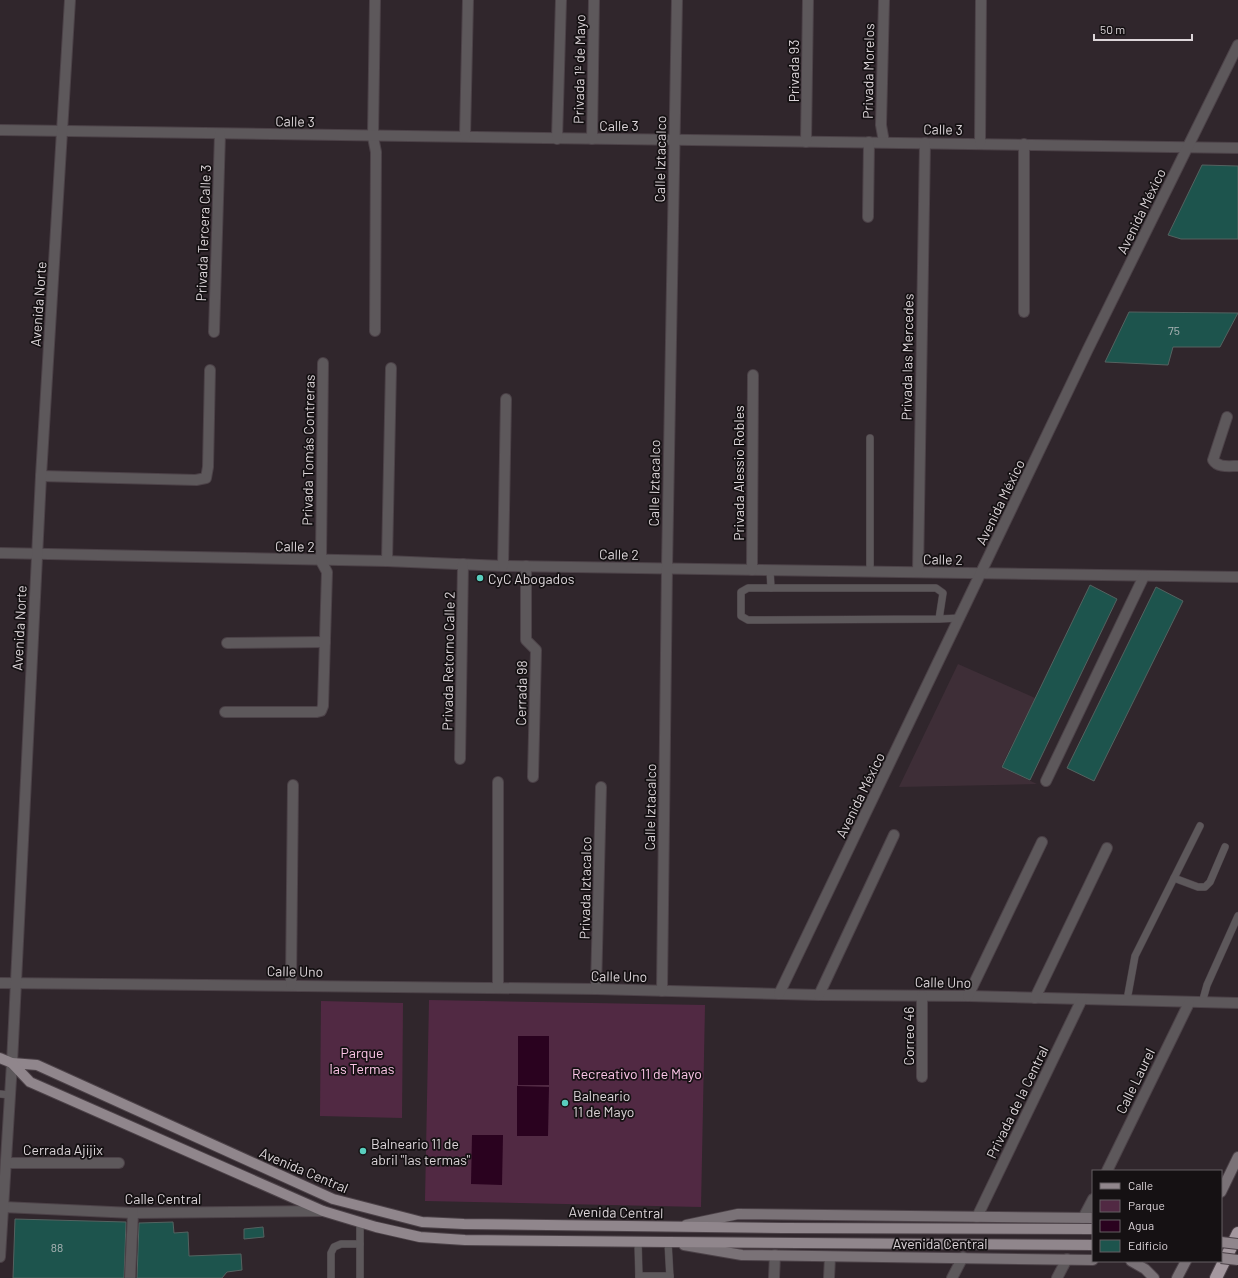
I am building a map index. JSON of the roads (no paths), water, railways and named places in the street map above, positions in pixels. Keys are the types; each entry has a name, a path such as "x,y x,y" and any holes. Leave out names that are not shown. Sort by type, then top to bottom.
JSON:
{"highway":[{"path":"1216,1278 1238,1233"}],"main road":[{"name":"Avenida Central","path":"0,1058 12,1063 37,1065 333,1199 422,1222 464,1224 1092,1229"},
{"name":"Avenida Central","path":"12,1063 30,1082 323,1211 420,1237 465,1240 1092,1245"},
{"path":"1222,1190 1238,1157"},
{"name":"Avenida Central","path":"676,1226 738,1214 1088,1218"},
{"name":"Avenida Central","path":"668,1242 742,1255 1092,1260"},
{"path":"1222,1242 1238,1244"},
{"path":"1222,1258 1238,1260"},
{"path":"1133,1262 1145,1269 1154,1278"},
{"path":"1177,1278 1185,1262"}],"street":[{"name":"Avenida Norte","path":"0,1257 6,1163 5,1095 12,1063 41,476 70,0"},
{"path":"375,0 373,137 376,152 376,331"},
{"path":"465,136 468,0"},
{"path":"557,139 561,0"},
{"name":"Privada 1º de Mayo","path":"592,139 594,0"},
{"name":"Calle Iztacalco","path":"662,991 667,568 677,0"},
{"name":"Privada 93","path":"806,142 808,0"},
{"name":"Privada Morelos","path":"884,0 881,125 884,142"},
{"path":"980,144 981,0"},
{"name":"Avenida México","path":"779,994 1088,349 1238,45"},
{"name":"Calle 3","path":"0,130 373,137 465,136 557,139 674,139 1238,148"},
{"name":"Privada Tercera Calle 3","path":"214,332 220,134"},
{"path":"868,217 869,142"},
{"name":"Privada las Mercedes","path":"918,572 925,143"},
{"path":"1024,144 1024,312"},
{"name":"Privada Tomás Contreras","path":"225,712 317,712 321,710 324,701 324,642 327,572 321,561 323,363"},
{"path":"386,561 391,368"},
{"path":"41,476 196,480 206,478 208,467 210,370"},
{"name":"Privada Alessio Robles","path":"752,570 753,375"},
{"path":"503,566 506,399"},
{"path":"1227,417 1213,460 1220,466 1238,466"},
{"name":"Calle 2","path":"0,553 321,561 386,561 503,566 1238,577"},
{"name":"Privada Retorno Calle 2","path":"460,759 463,564"},
{"name":"Cerrada 98","path":"526,566 526,640 536,650 533,777"},
{"path":"1046,781 1144,576"},
{"path":"227,643 324,642"},
{"path":"498,782 498,988"},
{"path":"291,985 293,786"},
{"name":"Privada Iztacalco","path":"596,989 601,787"},
{"path":"819,995 894,835"},
{"path":"968,996 1042,842"},
{"path":"1035,998 1107,848"},
{"name":"Calle Uno","path":"0,983 596,989 1238,1003"},
{"name":"Correo 46","path":"922,996 922,1077"},
{"name":"Privada de la Central","path":"977,1217 1082,999"},
{"name":"Calle Laurel","path":"1106,1170 1189,1003"},
{"name":"Cerrada Ajijix","path":"6,1163 119,1163"},
{"path":"1088,1218 1092,1202"},
{"name":"Calle Central","path":"3,1207 133,1213 323,1211"},
{"path":"130,1278 133,1213"},
{"path":"774,1278 775,1255"},
{"path":"829,1278 830,1257"},
{"path":"952,1278 962,1257"},
{"path":"1058,1278 1067,1259"}],"lane":[{"path":"870,438 870,572"},
{"path":"770,570 771,588"},
{"path":"939,619 944,593 936,588 744,589 740,596 741,616 748,620 939,619 960,618"},
{"path":"1127,1000 1135,956 1200,826"},
{"path":"1174,878 1198,887 1205,887 1210,882 1225,847"},
{"path":"1202,1003 1207,985 1238,916"},
{"path":"360,1222 360,1278"},
{"path":"638,1242 639,1277 670,1277 668,1242"},
{"path":"331,1278 331,1253 334,1247 341,1244 360,1244"}],"water":[{"path":"518,1036 549,1036 549,1085 518,1085"},
{"path":"517,1086 549,1087 548,1136 517,1136"},
{"path":"472,1135 503,1135 502,1185 471,1184"}],"place":[{"name":"CyC Abogados","path":"480,578"},
{"name":"Balneario 11 de Mayo","path":"565,1103"},
{"name":"Balneario 11 de abril \"las termas\"","path":"363,1151"}],"park label":[{"name":"Parque las Termas","path":"362,1060"},
{"name":"Recreativo 11 de Mayo","path":"637,1073"}]}
